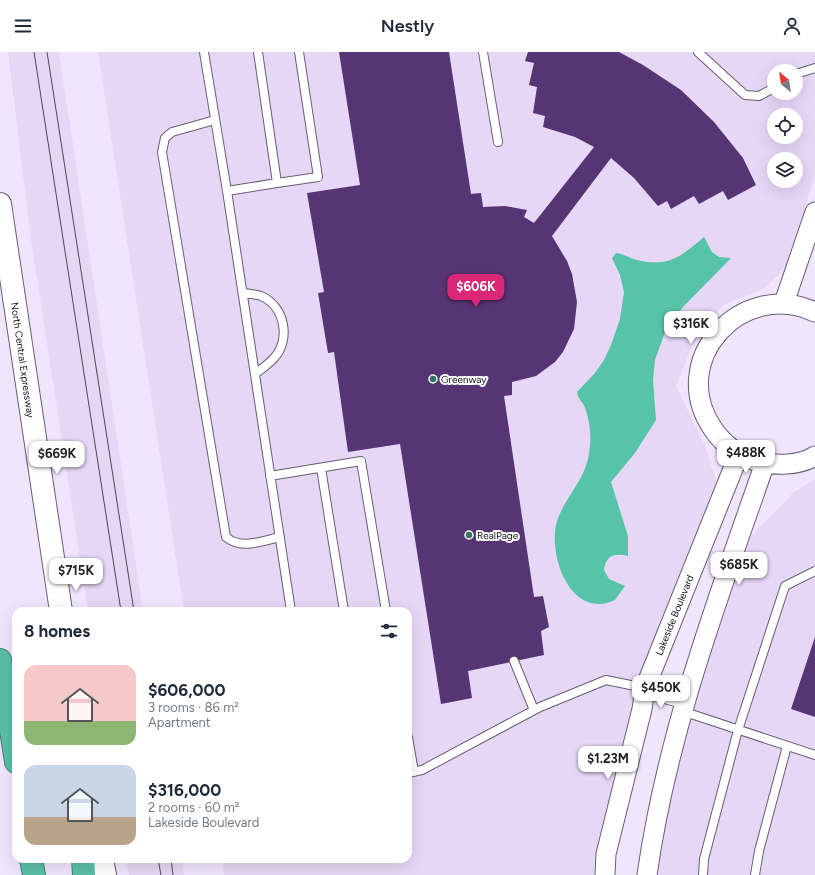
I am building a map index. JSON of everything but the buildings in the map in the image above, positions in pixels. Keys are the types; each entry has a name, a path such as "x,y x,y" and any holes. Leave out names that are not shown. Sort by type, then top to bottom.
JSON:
{"highway":[{"path":"0,660 12,736"},
{"path":"32,863 34,875"},
{"path":"83,863 84,875"}],"main road":[{"name":"North Central Expressway","path":"0,204 24,376 61,607"},
{"path":"0,292 24,376"},
{"path":"103,863 105,875"}],"street":[{"path":"784,303 815,212"},
{"path":"815,312 803,306 784,303 760,306 738,315 719,330 706,350 699,373 699,397 706,419 720,439 739,454 765,463 789,464 815,456"},
{"name":"Lakeside Boulevard","path":"601,875 642,709 645,688 739,454"},
{"path":"647,875 651,848 684,705 765,463"},
{"path":"645,688 684,705"}],"lane":[{"path":"204,52 243,293 290,607"},
{"path":"258,52 277,183"},
{"path":"227,191 318,176 299,52"},
{"path":"483,52 498,142"},
{"path":"698,52 745,96 758,96 767,92"},
{"path":"803,72 815,68"},
{"path":"216,120 172,132 165,138 162,152 226,537 231,542 241,545 280,537"},
{"path":"243,293 261,296 272,303 281,316 284,331 282,346 274,359 255,374"},
{"path":"270,476 361,461 385,607"},
{"path":"321,468 343,607"},
{"path":"703,875 704,859 738,730 785,586 815,571"},
{"path":"514,661 534,710"},
{"path":"412,772 422,770 534,710 606,680 645,688"},
{"path":"684,705 738,730 815,755"},
{"path":"755,875 759,851 788,746"}],"shaded area":[{"path":"8,52 59,52 142,607 87,607 31,240"},
{"path":"98,52 815,52 815,176 785,268 765,288 723,305 697,334 676,386 706,448 716,482 706,519 610,799 604,875 224,875 222,863 412,863 412,607 183,607"},
{"path":"704,237 712,252 719,257 731,258 683,307 665,332 655,360 653,380 656,420 635,453 611,482 628,536 628,556 612,556 607,561 604,570 609,579 625,586 615,600 599,604 586,601 575,593 566,581 559,566 555,535 557,521 565,504 580,480 587,462 590,447 590,430 588,419 585,408 577,392 595,373 604,360 620,319 624,292 620,275 612,258 616,253 648,262 666,261 681,255"},
{"path":"815,479 815,875 655,875 685,737 744,543 793,493"},
{"path":"127,863 182,863 184,875 129,875"}],"tram line":[{"path":"34,52 120,607"},
{"path":"47,52 133,607"},
{"path":"159,863 161,875"},
{"path":"172,863 173,875"}],"place":[{"name":"Greenway","path":"433,379"},
{"name":"RealPage","path":"469,535"}]}
